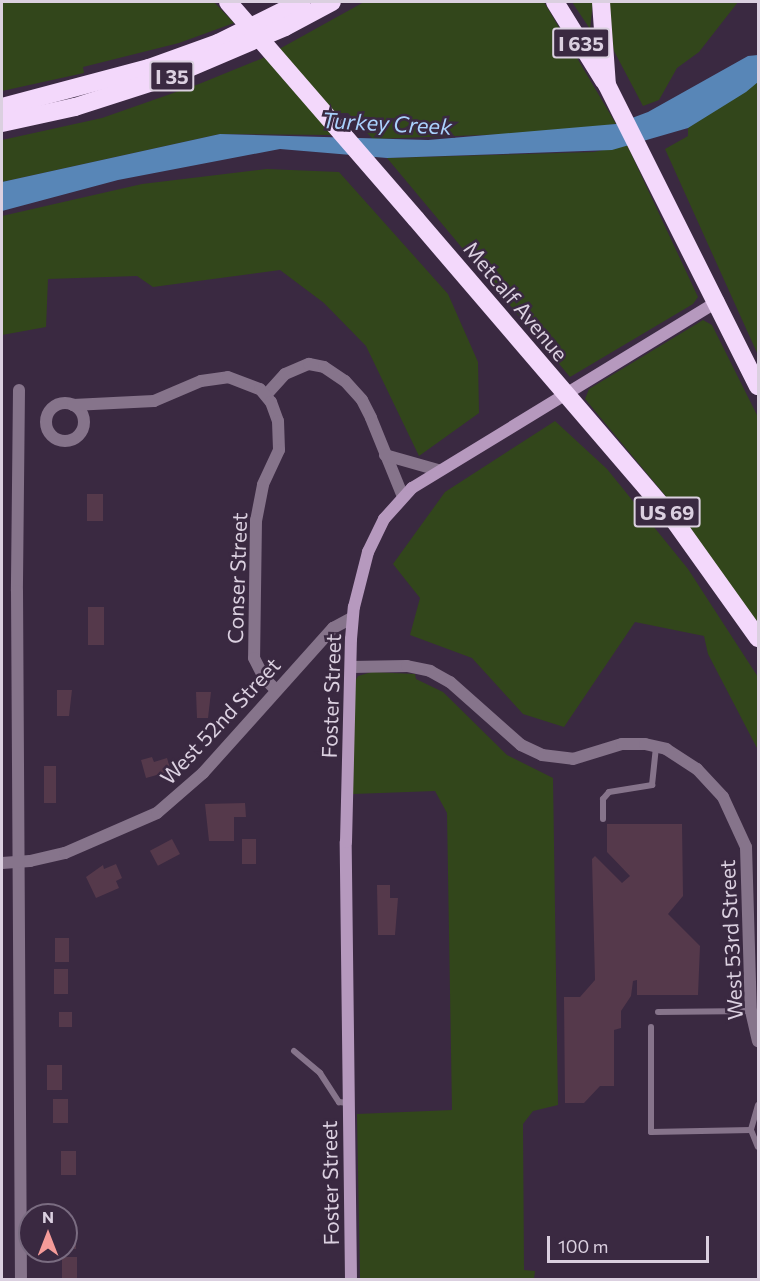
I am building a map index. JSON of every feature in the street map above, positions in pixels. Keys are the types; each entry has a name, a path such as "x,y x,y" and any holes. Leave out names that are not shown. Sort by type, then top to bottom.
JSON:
{"highway":[{"name":"Metcalf Avenue","path":"228,2 671,516 759,638"},
{"path":"274,16 291,2"},
{"path":"8,105 149,68 218,43 301,2"},
{"name":"I 35","path":"2,123 75,107 168,77 285,27 332,2"},
{"name":"I 635","path":"555,2 607,85"},
{"path":"601,2 607,85 759,386"}],"street":[{"name":"Foster Street","path":"351,1280 346,842 352,618 377,531 403,497 438,471 718,301"},
{"path":"73,405 154,401 201,381 228,377 247,382 266,395 285,374 309,364 324,367 362,400 403,497"},
{"path":"19,390 21,1280"},
{"name":"Conser Street","path":"266,395 278,421 279,450 263,485 256,520 254,658 264,678 276,690"},
{"path":"386,455 438,471"},
{"name":"West 52nd Street","path":"2,862 20,862 99,841 157,813 203,773 333,627 352,618"},
{"name":"West 53rd Street","path":"351,667 407,666 430,670 450,682 521,745 542,755 573,759 622,744 656,746 678,755 710,781 734,814 746,847 751,1011 759,1041"}],"lane":[{"path":"603,819 603,799 609,792 652,785 656,746"},
{"path":"658,1012 751,1011"},
{"path":"651,1027 651,1132 751,1130"},
{"path":"294,1051 320,1073 339,1101 348,1103"},
{"path":"759,1104 751,1130 759,1147"}],"green space":[{"path":"2,2 214,2 234,23 179,43 83,67 84,73 2,91"},
{"path":"364,2 544,2 616,124 538,133 373,139 348,113 313,113 332,135 220,134 2,182 2,140 102,118 199,84 263,58"},
{"path":"572,2 593,2 590,29"},
{"path":"610,2 738,2 699,52 677,68 659,100 643,106 614,51 609,31"},
{"path":"758,82 758,355 665,149 688,136 688,128"},
{"path":"627,145 698,297 693,304 570,377 387,158 594,152"},
{"path":"267,169 339,172 448,294 478,362 479,413 419,456 366,346 324,303 280,270 153,287 137,276 48,279 46,327 2,335 2,216 142,184"},
{"path":"703,320 712,325 758,417 758,623 664,494 585,399 589,389"},
{"path":"555,421 607,469 688,569 758,677 758,750 708,654 704,636 635,622 564,727 523,714 472,658 410,635 420,598 393,564 445,492"},
{"path":"372,672 415,674 416,679 443,692 507,755 553,778 558,1105 533,1111 523,1124 524,1270 535,1271 534,1279 360,1279 357,1114 452,1110 447,813 435,791 353,794 354,683 358,676"}],"water":[{"path":"758,55 758,82 746,92 688,128 612,150 387,158 280,149 118,180 2,211 2,182 220,134 428,140 616,124 648,112 748,56"}],"building":[{"path":"87,494 103,494 103,521 87,521"},
{"path":"88,607 104,607 104,645 88,645"},
{"path":"57,690 72,690 69,716 57,716"},
{"path":"196,692 211,692 208,718 197,718"},
{"path":"152,757 154,762 167,758 171,771 146,778 141,760"},
{"path":"44,766 56,766 56,803 44,803"},
{"path":"245,803 246,817 234,817 234,841 209,841 205,804"},
{"path":"607,824 682,824 683,896 668,914 700,946 698,995 637,995 637,980 633,981 631,996 621,1011 621,1028 614,1030 614,1086 600,1086 584,1103 565,1103 564,997 580,997 595,980 592,859 595,856 622,883 630,876 607,852"},
{"path":"172,839 180,854 158,866 150,851"},
{"path":"242,839 256,839 256,864 242,864"},
{"path":"116,864 122,878 116,881 119,888 96,898 86,877 103,865 104,869"},
{"path":"377,885 390,885 390,898 398,898 395,935 378,935"},
{"path":"55,938 69,938 69,962 55,962"},
{"path":"54,969 68,969 68,994 54,994"},
{"path":"59,1012 72,1012 72,1027 59,1027"},
{"path":"47,1065 62,1065 62,1090 47,1090"},
{"path":"53,1099 68,1099 68,1123 53,1123"},
{"path":"61,1151 76,1151 76,1175 61,1175"},
{"path":"62,1263 77,1263 77,1280 62,1280"}],"water label":[{"name":"Turkey Creek","path":"387,123"}]}
